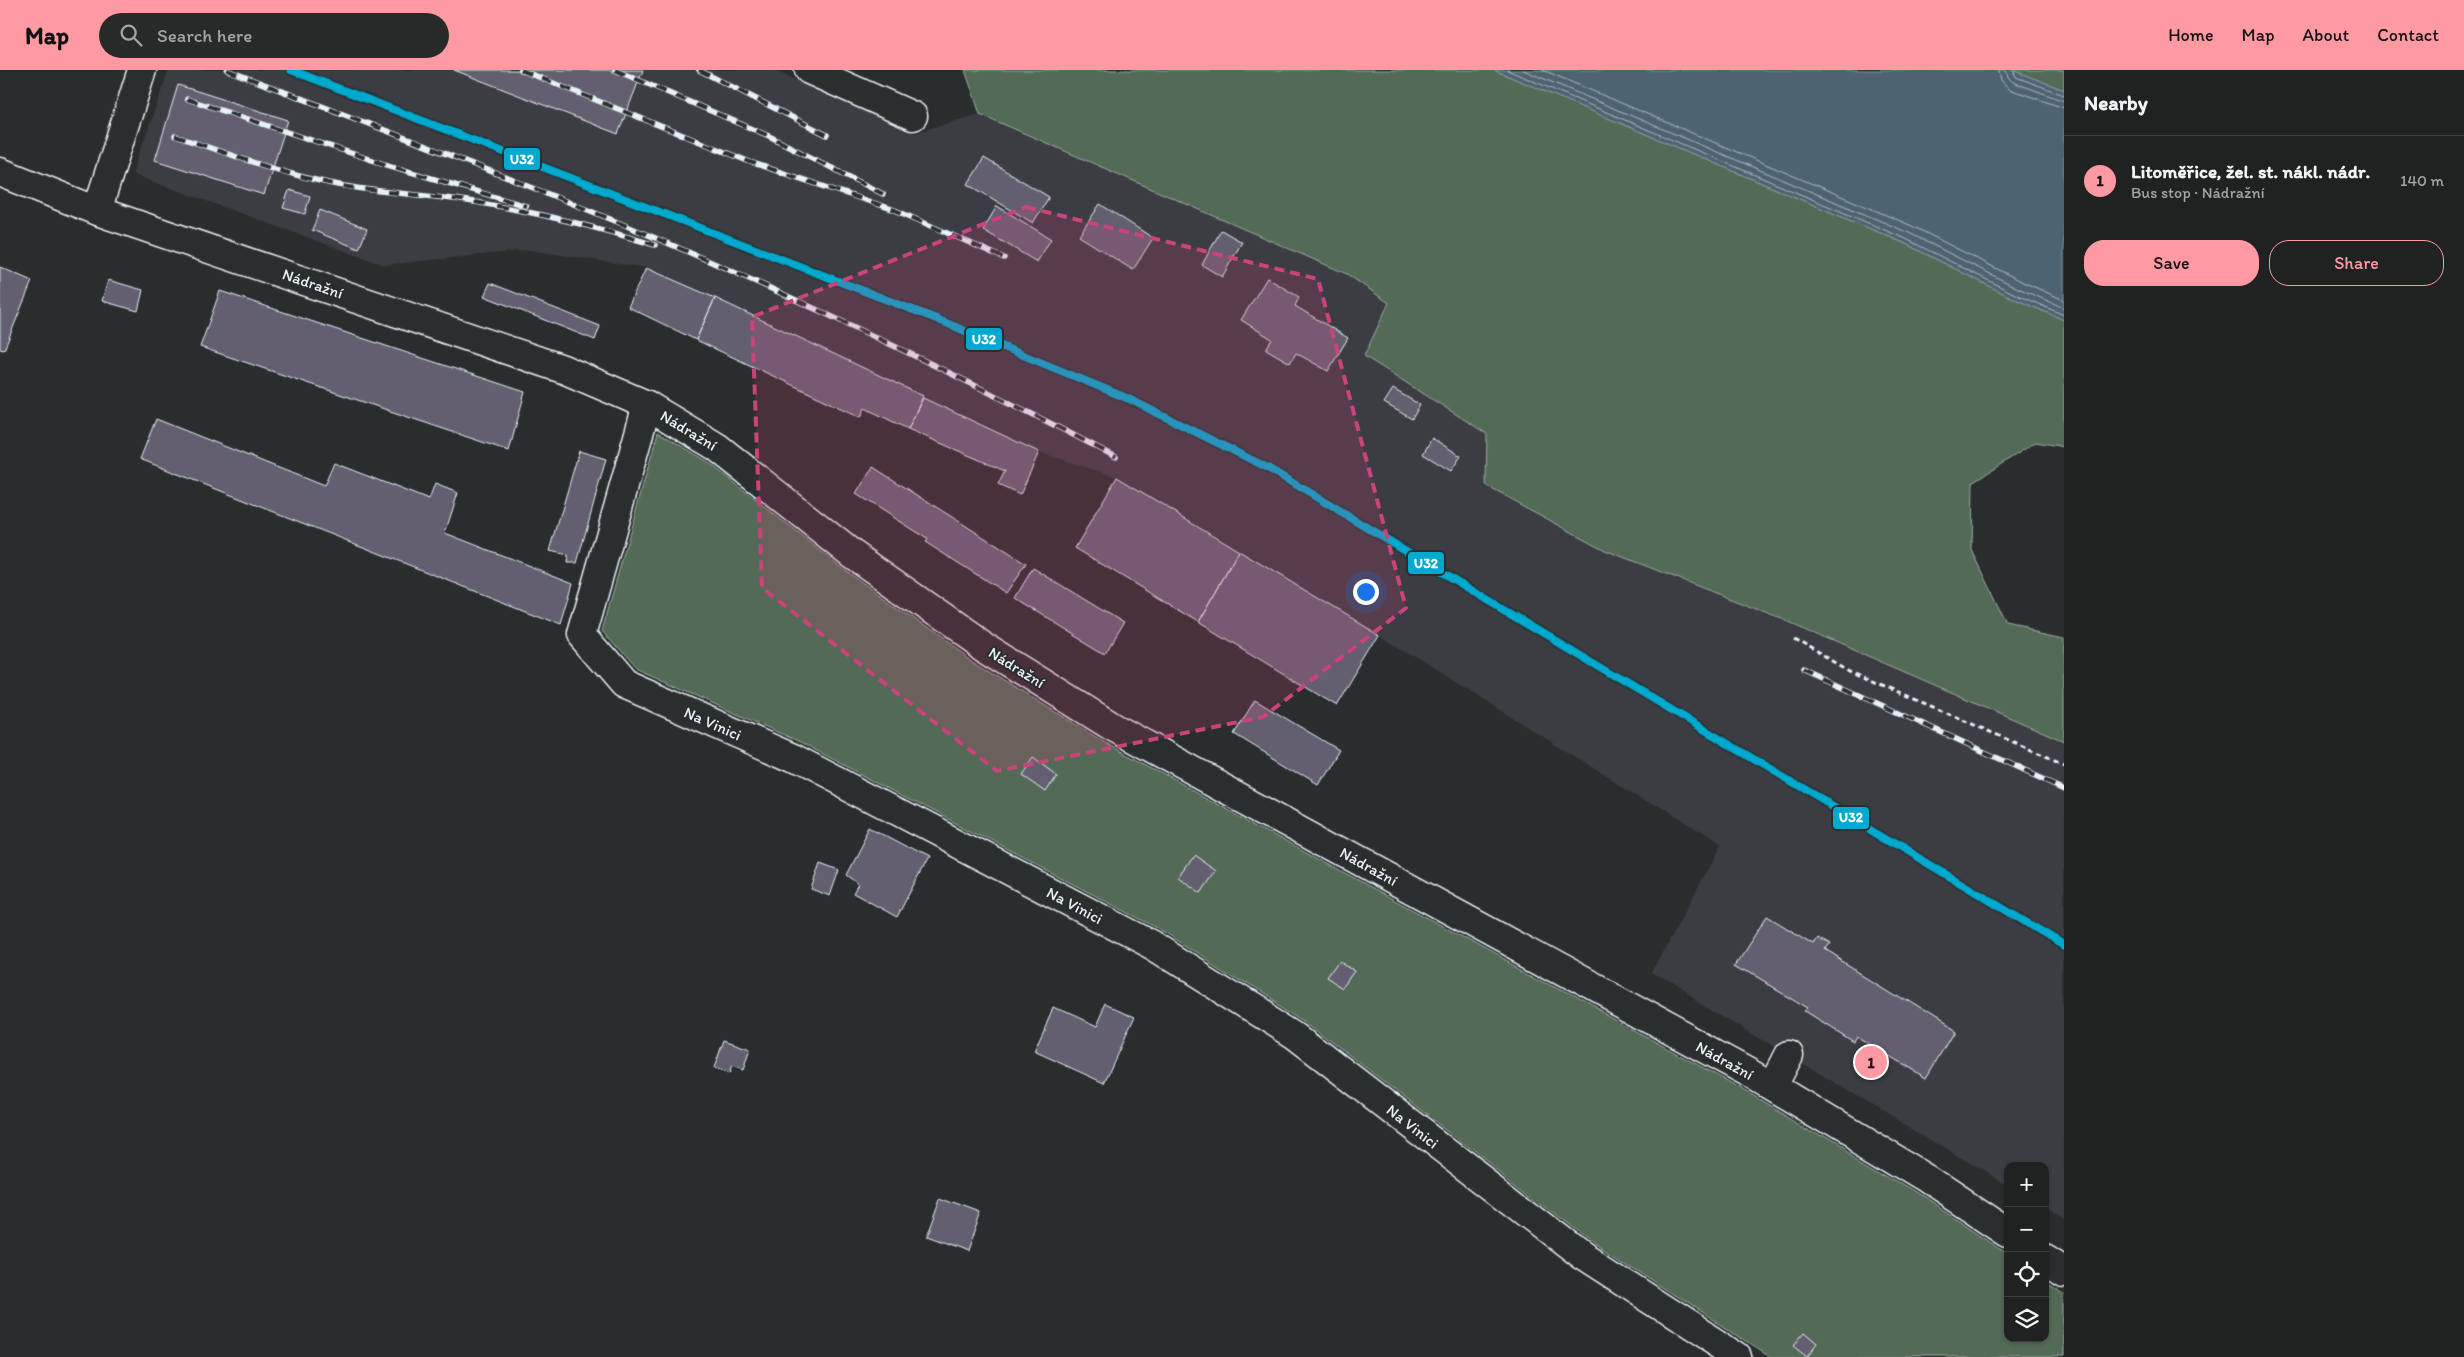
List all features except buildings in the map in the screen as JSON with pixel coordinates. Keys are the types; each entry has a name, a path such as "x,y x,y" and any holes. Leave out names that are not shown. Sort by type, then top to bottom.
{"main road":[{"path":"97,211 142,70"},
{"path":"809,70 913,116"},
{"name":"Nádražní","path":"0,172 97,211 564,369 647,405 717,447 852,554 983,646 1113,727 1772,1086 1927,1178 2004,1230"},
{"name":"Na Vinici","path":"647,405 582,635 624,684 793,758 1152,945 1295,1035 1581,1255 1739,1357"},
{"path":"1772,1086 1789,1055"},
{"path":"2049,1262 2064,1271"}],"path":[{"path":"1793,638 1850,671 2064,764"}],"highlighted area":[{"path":"1026,207 1318,279 1406,608 1263,717 997,771 762,588 752,317"}],"shaded area":[{"path":"169,70 773,70 914,133 980,114 1347,274 1389,303 1364,356 1487,434 1486,486 1605,550 1787,621 2064,741 2064,1220 2049,1211 2049,1162 2004,1162 2004,1183 1651,974 1720,847 1380,635 1117,477 1039,452 646,268 529,250 384,265 132,174"}],"green space":[{"path":"965,70 1494,70 1904,243 2015,299 2064,320 2064,447 2036,442 1973,482 1972,550 2008,625 2064,637 2064,741 1787,621 1605,550 1486,486 1487,434 1364,356 1389,303 1347,274 980,114"},
{"path":"2012,70 2064,70 2064,90"},
{"path":"658,432 707,461 842,568 973,661 1104,742 1742,1089 1918,1194 2004,1251 2004,1342 2049,1342 2049,1283 2064,1292 2064,1357 1772,1357 1591,1241 1305,1021 1161,930 800,742 635,669 602,631"}],"water":[{"path":"1494,70 2012,70 2064,90 2064,320 2015,299 1904,243"}],"railway":[{"path":"227,70 428,146 689,252 874,336 1116,457"},
{"path":"521,70 750,162 895,210 1004,258"},
{"path":"615,70 769,136 883,194"},
{"path":"699,70 827,135"},
{"path":"187,99 384,164 526,206"},
{"path":"175,136 305,178 364,189 466,201 507,208 571,222 655,245"},
{"path":"1804,670 2064,788"}],"transit line":[{"name":"U32","path":"291,70 934,318 1129,399 1266,467 2064,945"}],"place":[{"name":"Litoměřice, žel. st. nákl. nádr.","path":"1871,1062"}]}
